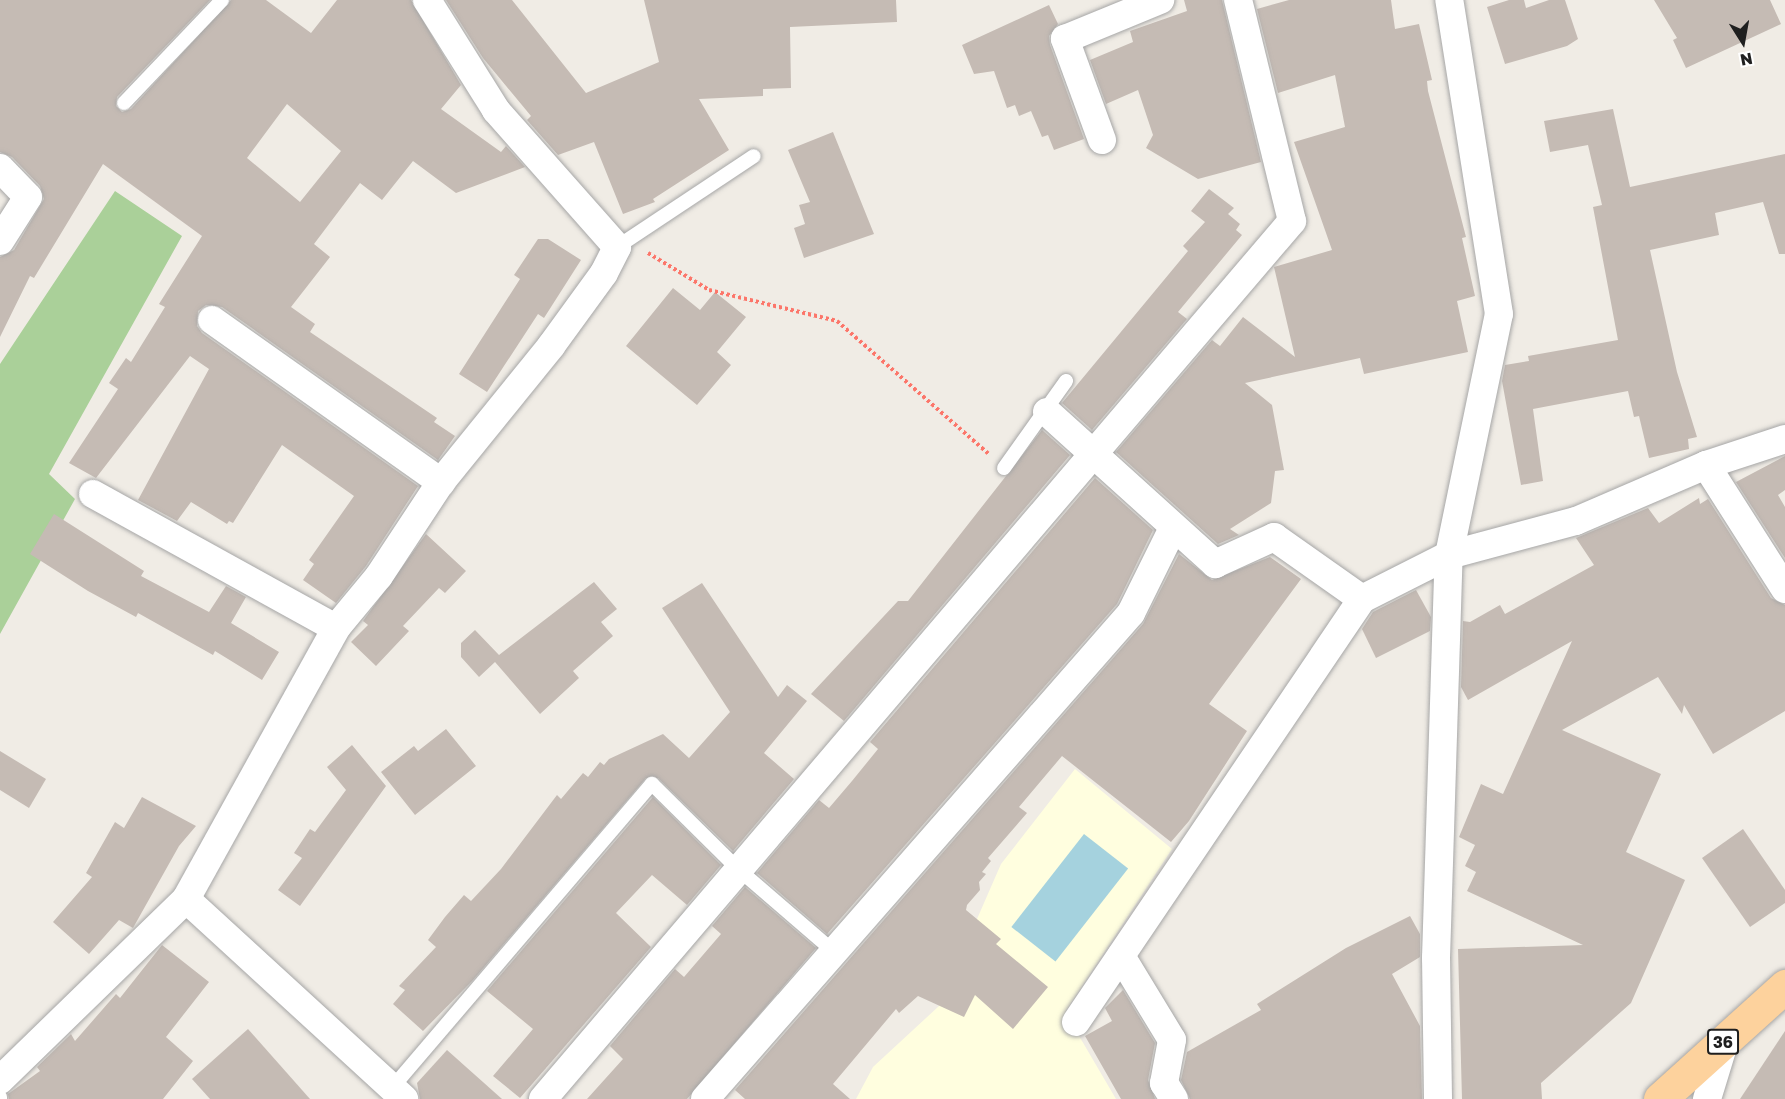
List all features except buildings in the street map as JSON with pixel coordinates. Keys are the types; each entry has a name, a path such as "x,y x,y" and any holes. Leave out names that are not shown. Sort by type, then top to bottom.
{"main road":[{"name":"36","path":"1660,1099 1785,986"}],"street":[{"path":"3,1070 186,899 336,628 379,576 441,482 551,346 622,244 496,110 427,0"},
{"path":"1102,140 1065,39 1160,0"},
{"path":"543,1099 736,868 1292,221 1238,0"},
{"path":"1438,1099 1436,958 1449,555 1499,314 1449,0"},
{"path":"0,168 28,197 0,241"},
{"path":"212,320 441,482"},
{"path":"1047,412 1215,564 1274,537 1362,600"},
{"path":"1076,1022 1362,600 1449,555 1576,521 1706,465 1785,439"},
{"path":"1706,465 1785,589"},
{"path":"93,494 336,628"},
{"path":"705,1099 832,950 1131,612 1173,528"},
{"path":"186,899 398,1093"},
{"path":"1120,956 1172,1040 1164,1083 1174,1099"},
{"path":"1707,1099 1725,1040"}],"lane":[{"path":"124,103 222,0"},
{"path":"622,244 754,156"},
{"path":"1004,468 1047,412 1066,381"},
{"path":"398,1093 652,784 736,868 832,950"}],"path":[{"path":"622,244 709,290 837,321 1004,468"}],"shaded area":[{"path":"1075,769 1172,849 1065,1012 1116,1099 856,1099 873,1067 939,1006 1001,864"}],"green space":[{"path":"115,191 182,236 49,474 75,499 0,634 0,364"}],"water":[{"path":"1084,834 1128,868 1055,961 1011,927"}]}
